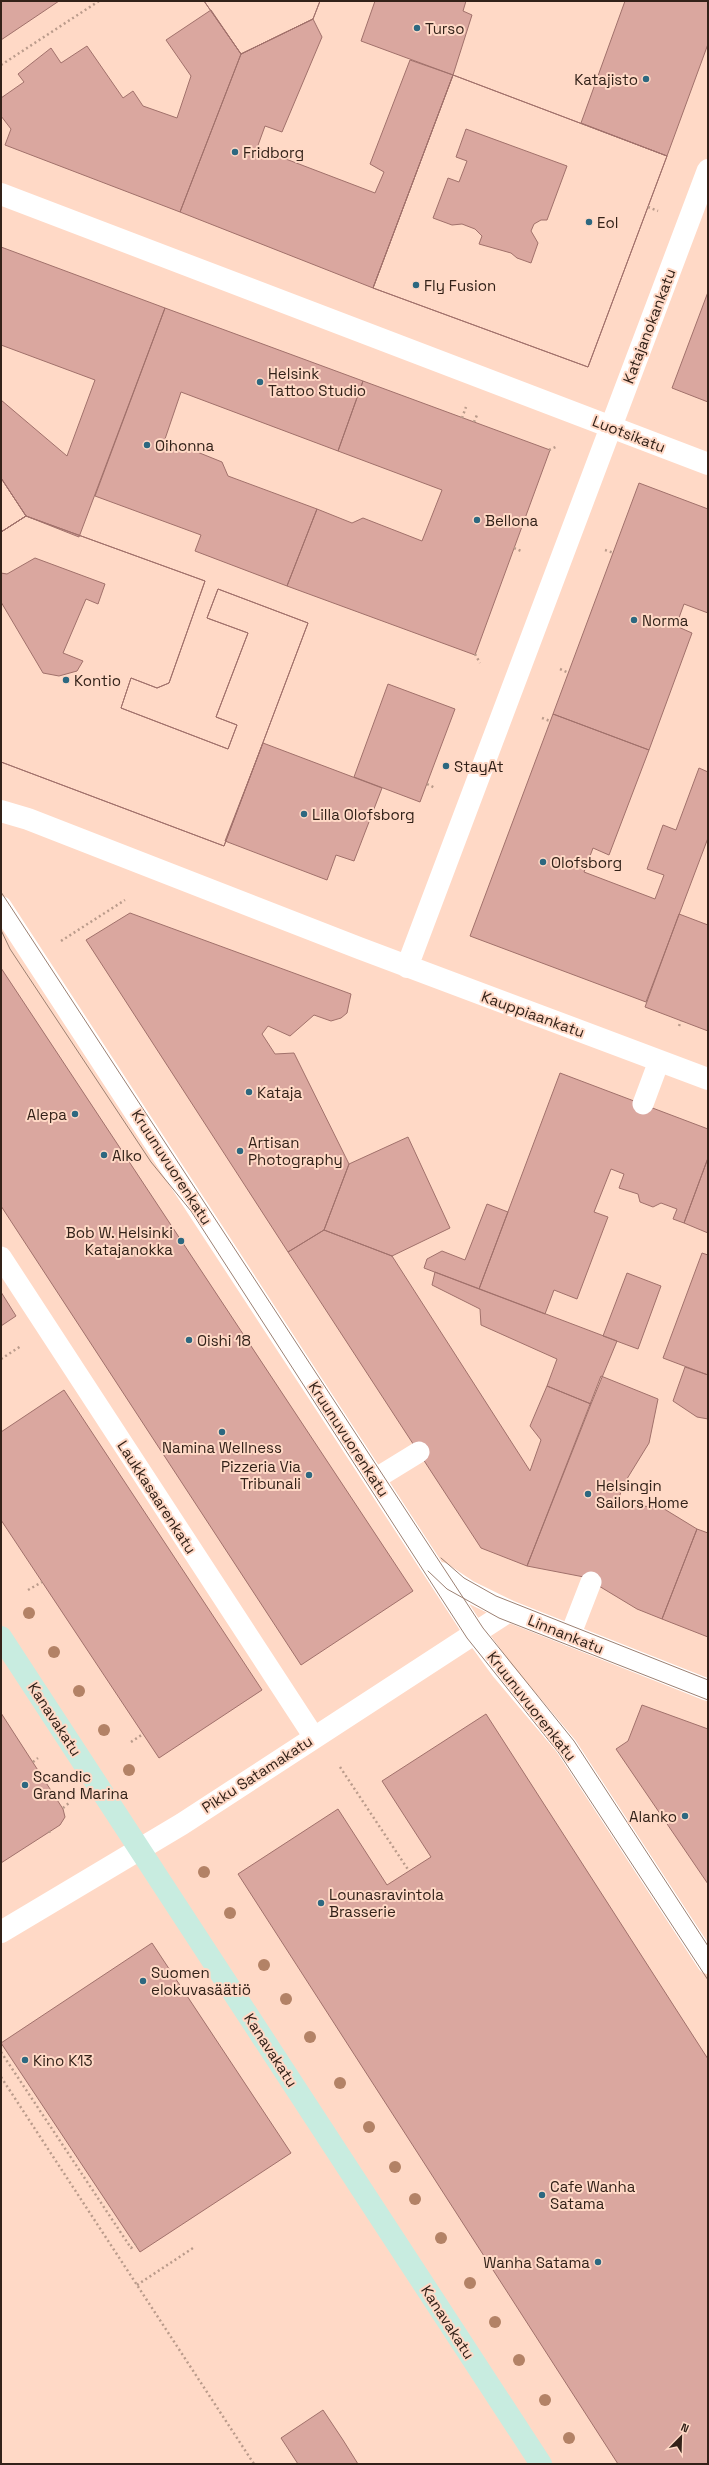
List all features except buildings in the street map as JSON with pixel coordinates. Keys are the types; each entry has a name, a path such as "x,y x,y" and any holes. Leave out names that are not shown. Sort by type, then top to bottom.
{"main road":[{"name":"Kanavakatu","path":"1,1637 541,2464"}],"street":[{"name":"Katajanokankatu","path":"407,967 708,170"},
{"name":"Luotsikatu","path":"1,194 708,464"},
{"name":"Kauppiaankatu","path":"1,811 28,819 407,967 708,1079"},
{"name":"Kruunuvuorenkatu","path":"1,906 475,1633 502,1670 566,1746 708,1963"},
{"name":"Linnankatu","path":"432,1566 468,1591 509,1611 708,1690"},
{"name":"Pikku Satamakatu","path":"1,1932 98,1872 140,1849 509,1611"}],"lane":[{"path":"643,1104 659,1061"},
{"name":"Laukkasaarenkatu","path":"1,1257 314,1737"},
{"path":"375,1479 419,1452"},
{"path":"570,1636 591,1582"}],"path":[{"path":"1,65 99,1"},
{"path":"474,422 477,415"},
{"path":"549,450 558,446"},
{"path":"514,548 521,551"},
{"path":"605,550 614,553"},
{"path":"474,654 480,663"},
{"path":"560,669 568,673"},
{"path":"542,718 550,721"},
{"path":"426,784 435,788"},
{"path":"59,943 125,900"},
{"path":"679,1026 681,1021"},
{"path":"28,1590 42,1582"},
{"path":"131,1742 143,1734"},
{"path":"33,1762 38,1758"},
{"path":"340,1767 409,1871"},
{"path":"63,1808 69,1803"},
{"path":"1,2052 131,2248 136,2244"},
{"path":"15,2072 20,2070"},
{"path":"1,2077 254,2464"},
{"path":"137,2285 193,2248"}],"tram line":[{"path":"1,892 483,1628 574,1741 708,1946"},
{"path":"1,930 10,949 151,1162 191,1211 467,1638 559,1753 708,1980"},
{"path":"441,1558 464,1578 496,1596 708,1680"},
{"path":"428,1571 447,1589 499,1618 708,1700"}],"place":[{"name":"Turso","path":"417,28"},
{"name":"Katajisto","path":"646,79"},
{"name":"Fridborg","path":"235,152"},
{"name":"Eol","path":"589,222"},
{"name":"Fly Fusion","path":"416,285"},
{"name":"Helsink Tattoo Studio","path":"260,382"},
{"name":"Oihonna","path":"147,445"},
{"name":"Bellona","path":"477,520"},
{"name":"Norma","path":"634,620"},
{"name":"Kontio","path":"66,680"},
{"name":"StayAt","path":"446,766"},
{"name":"Lilla Olofsborg","path":"304,814"},
{"name":"Olofsborg","path":"543,862"},
{"name":"Kataja","path":"249,1092"},
{"name":"Alepa","path":"75,1114"},
{"name":"Artisan Photography","path":"240,1151"},
{"name":"Alko","path":"104,1155"},
{"name":"Bob W. Helsinki Katajanokka","path":"181,1241"},
{"name":"Oishi 18","path":"189,1340"},
{"name":"Namina Wellness","path":"222,1432"},
{"name":"Pizzeria Via Tribunali","path":"309,1475"},
{"name":"Helsingin Sailors Home","path":"588,1494"},
{"name":"Scandic Grand Marina","path":"25,1785"},
{"name":"Alanko","path":"685,1816"},
{"name":"Lounasravintola Brasserie","path":"321,1903"},
{"name":"Suomen elokuvasäätiö","path":"143,1981"},
{"name":"Kino K13","path":"25,2060"},
{"name":"Cafe Wanha Satama","path":"542,2195"},
{"name":"Wanha Satama","path":"598,2262"}]}
